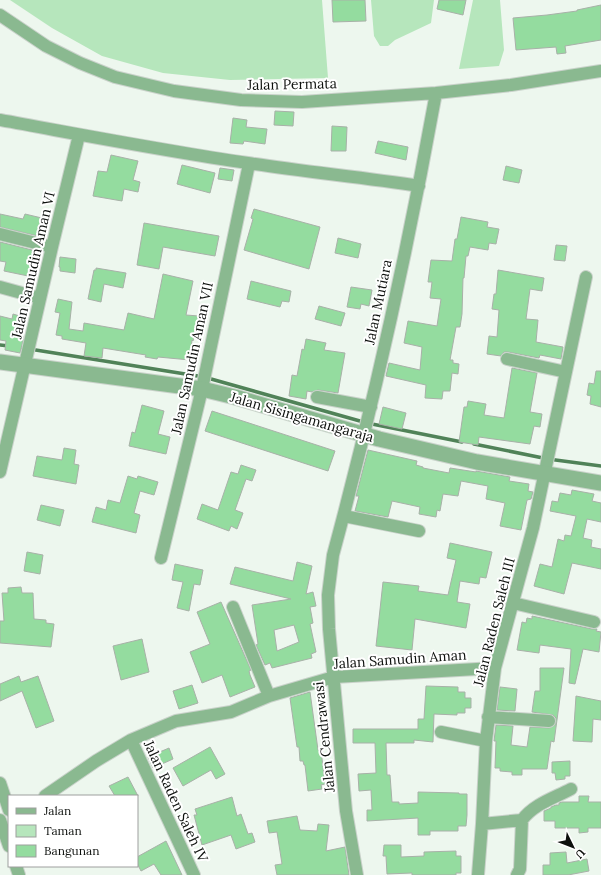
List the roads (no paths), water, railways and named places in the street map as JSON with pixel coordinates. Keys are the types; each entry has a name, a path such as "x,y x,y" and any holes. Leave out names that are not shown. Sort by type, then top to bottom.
{"street":[{"name":"Jalan Permata","path":"0,15 46,46 93,69 115,77 174,91 241,100 302,102 436,93 511,86 601,71"},
{"name":"Jalan Mutiara","path":"344,516 371,407 420,186 436,93"},
{"path":"0,120 156,149 249,164 356,176 420,186"},
{"name":"Jalan Samudin Aman VI","path":"0,472 79,134"},
{"name":"Jalan Samudin Aman VII","path":"161,558 202,389 249,164"},
{"path":"0,234 52,247"},
{"name":"Jalan Raden Saleh III","path":"478,875 486,741 495,668 533,528 586,278"},
{"path":"0,287 40,298"},
{"path":"507,359 566,372"},
{"name":"Jalan Sisingamangaraja","path":"0,362 25,364 202,389 248,401 364,436 477,462 601,483"},
{"path":"317,397 371,407"},
{"path":"344,516 419,531"},
{"name":"Jalan Cendrawasi","path":"344,516 333,555 328,595 329,629 346,811 357,875"},
{"path":"513,603 594,622"},
{"path":"233,607 269,696"},
{"name":"Jalan Samudin Aman","path":"47,795 96,761 130,740 176,721 231,712 269,696 334,678 495,668"},
{"path":"488,717 549,722"},
{"path":"441,732 486,741"},
{"name":"Jalan Raden Saleh IV","path":"130,740 194,875"},
{"path":"0,783 8,807"},
{"path":"517,875 520,869 522,820 536,806 571,790"},
{"path":"0,819 8,843"},
{"path":"482,824 522,820"}],"waterway":[{"path":"0,345 9,346"},
{"path":"17,347 204,377 367,423 462,442"},
{"path":"474,444 548,459 601,466"}]}
